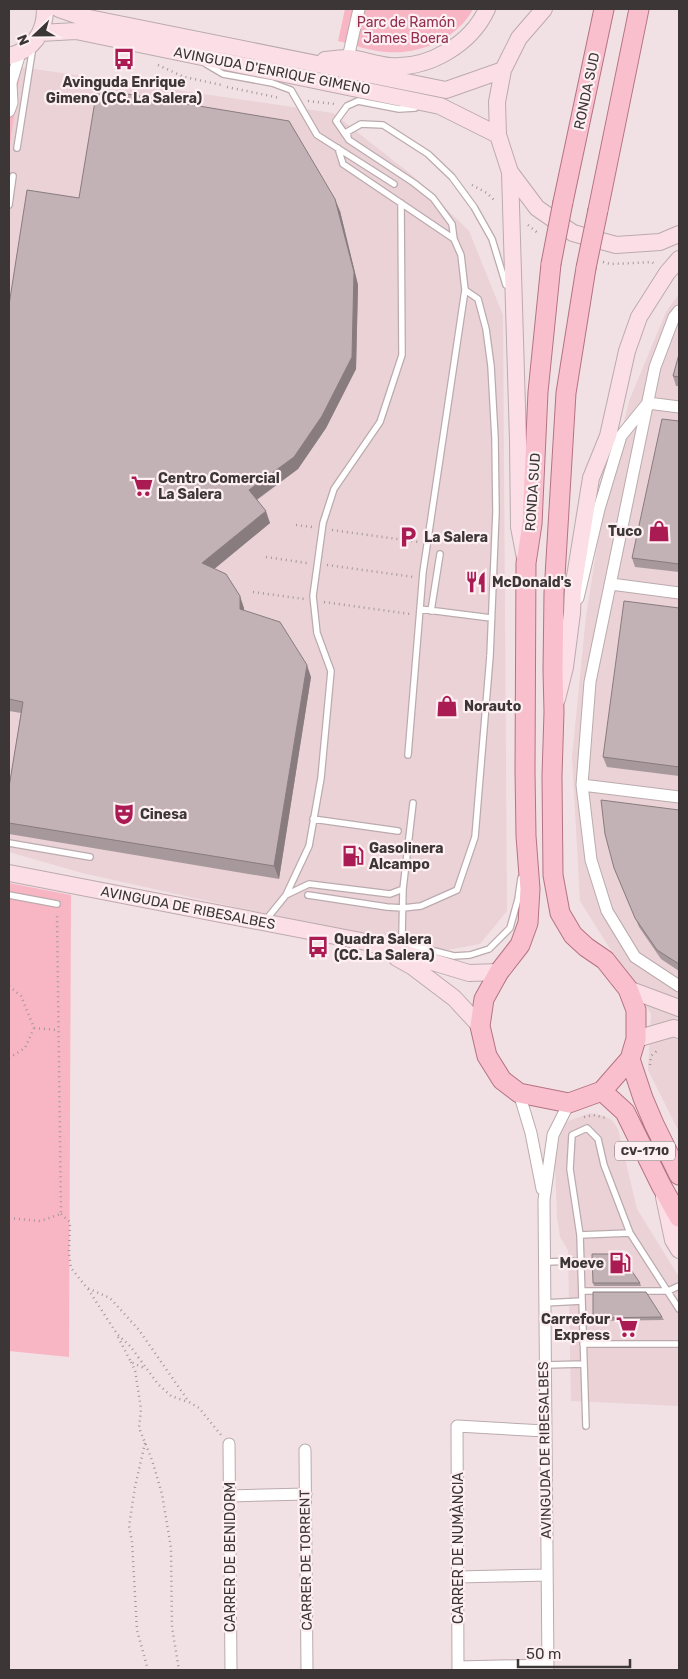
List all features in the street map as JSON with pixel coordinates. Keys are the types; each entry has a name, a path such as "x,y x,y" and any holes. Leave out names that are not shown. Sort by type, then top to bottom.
{"main road":[{"path":"14,55 37,38 45,18 45,9"},
{"name":"AVINGUDA D'ENRIQUE GIMENO","path":"58,9 79,16 446,90 503,70"},
{"path":"304,61 348,58 390,66 415,65 447,53 468,35 487,9"},
{"name":"RONDA SUD","path":"480,1026 484,999 499,972 520,945 528,923 530,888 526,836 526,563 532,524 538,392 551,264 604,9"},
{"name":"RONDA SUD","path":"628,989 605,960 572,935 560,913 553,875 553,670 554,593 566,393 586,268 639,9"},
{"path":"526,563 519,527 510,172 498,135 497,102 503,70 519,38 545,10"},
{"name":"AVINGUDA D'ENRIQUE GIMENO","path":"37,38 76,31 440,106 498,135"},
{"path":"510,172 537,208 573,233 616,245 660,242 679,234"},
{"path":"554,712 565,667 573,589 591,478 608,436 627,351 639,316 667,273 679,259"},
{"name":"AVINGUDA DE RIBESALBES","path":"9,874 366,942 469,973 499,972"},
{"name":"AVINGUDA DE RIBESALBES","path":"366,942 413,967 454,998 480,1026"},
{"path":"628,989 679,1008"},
{"path":"480,1026 487,1056 502,1080 519,1093 569,1103 602,1091 630,1059 636,1039 636,1010 628,989"},
{"path":"636,1039 674,1028 679,1030"},
{"name":"CV-1710","path":"630,1059 650,1115 679,1175"},
{"name":"CV-1710","path":"602,1091 625,1112 679,1217"},
{"path":"661,1185 673,1240 679,1250"}],"street":[{"path":"348,58 359,9"},
{"path":"9,111 12,103 11,83 14,55"},
{"path":"679,311 674,317 655,367 590,682 582,785 591,860 607,911 635,957 679,986"},
{"path":"572,613 581,590 599,509 620,436 648,403"},
{"path":"648,403 679,407"},
{"path":"611,584 679,593"},
{"path":"582,785 679,797"},
{"name":"AVINGUDA DE RIBESALBES","path":"519,1093 531,1132 544,1200"},
{"name":"AVINGUDA DE RIBESALBES","path":"548,1668 544,1200 553,1135 569,1103"},
{"name":"CARRER DE NUMÀNCIA","path":"458,1669 457,1426 545,1431"},
{"name":"CARRER DE BENIDORM","path":"230,1444 231,1670"},
{"name":"CARRER DE TORRENT","path":"305,1450 307,1670"},
{"path":"230,1496 306,1494"},
{"path":"458,1577 547,1575"},
{"path":"458,1669 548,1668"}],"lane":[{"path":"17,148 37,38"},
{"path":"190,54 223,74 272,83 291,90 318,135 394,184"},
{"path":"408,755 423,578 465,290 461,255 454,239 452,224 433,198 414,183 348,140 336,121 347,106 358,101 399,109 440,106"},
{"path":"348,140 347,132 361,124 384,125 428,154 452,177 474,207 492,239 506,283 515,339"},
{"path":"338,148 343,164 454,239"},
{"path":"9,205 13,176"},
{"path":"264,922 286,895 309,846 321,778 331,671 317,633 313,601 322,529 334,489 380,422 402,355 400,203"},
{"path":"308,895 387,907 421,906 456,890 475,837 490,656 496,512 492,385 486,329 478,299 465,290"},
{"path":"432,611 440,554"},
{"path":"419,612 432,611 491,618"},
{"path":"414,803 403,889 402,935 411,945 454,956 470,955 489,949 510,928 518,899 526,836"},
{"path":"313,819 398,830"},
{"path":"9,843 90,857"},
{"path":"286,895 309,884 390,894 403,889"},
{"path":"9,895 57,904"},
{"path":"586,1426 580,1235 570,1169 572,1135 587,1128 598,1139 604,1165 630,1233 679,1309"},
{"path":"580,1235 630,1233"},
{"path":"544,1262 581,1261"},
{"path":"582,1292 668,1291 679,1286"},
{"path":"544,1303 582,1302"},
{"path":"583,1344 679,1344"},
{"path":"544,1366 584,1364"}],"path":[{"path":"154,63 184,77 280,98 347,106"},
{"path":"469,184 487,193 496,202"},
{"path":"296,525 428,543"},
{"path":"266,557 423,578"},
{"path":"253,592 313,601 419,612"},
{"path":"57,904 61,1214 70,1222 69,1254 71,1268 87,1288 117,1334 136,1370 140,1409 139,1428 152,1460 162,1494 171,1548 172,1626 179,1670"},
{"path":"9,986 21,996 34,1028 25,1048 9,1058"},
{"path":"34,1028 58,1030"},
{"path":"9,1218 40,1221 61,1214"},
{"path":"87,1288 110,1298 139,1330 189,1402"},
{"path":"117,1334 130,1346 158,1384 171,1396 189,1402 199,1408 230,1444"},
{"path":"131,1362 146,1368"},
{"path":"145,1443 129,1526 132,1542 137,1630 148,1670"}],"shaded area":[{"path":"21,67 333,113 413,176 469,231 503,315 507,911 480,944 437,952 82,873 9,852 9,152"},
{"path":"679,294 679,1132 648,1070 651,1014 580,901 572,757 586,616 603,509 629,401 666,312"},
{"name":"Moeve","path":"591,1113 612,1120 618,1129 637,1209 679,1277 679,1406 571,1401 568,1250 560,1237 557,1217 555,1165 562,1129 568,1121"}],"green space":[{"name":"Parc de Ramón James Boera","path":"345,9 473,9 458,28 437,42 412,51 387,52 338,41"},
{"path":"9,61 21,67 9,152"},
{"path":"9,883 71,895 69,1357 9,1351"}],"building":[{"name":"Centro Comercial La Salera","path":"97,89 289,121 335,199 354,272 352,357 322,416 294,457 249,490 266,511 202,563 226,574 240,596 240,609 280,622 307,665 274,866 9,823 9,787 23,702 9,699 9,305 27,190 79,198"},
{"path":"679,354 679,377 673,376"},
{"path":"662,419 679,421 679,564 632,558"},
{"path":"624,601 679,608 679,767 603,757"},
{"path":"601,800 679,810 679,964 657,950 635,918 614,868 605,834"},
{"path":"592,1254 620,1254 640,1283 593,1283"},
{"path":"593,1292 646,1292 662,1317 593,1318"}],"place":[{"name":"Avinguda Enrique Gimeno (CC. La Salera)","path":"124,59"},
{"name":"Centro Comercial La Salera","path":"142,486"},
{"name":"Tuco","path":"659,531"},
{"name":"La Salera","path":"408,537"},
{"name":"McDonald's","path":"476,582"},
{"name":"Norauto","path":"447,706"},
{"name":"Cinesa","path":"124,814"},
{"name":"Gasolinera Alcampo","path":"353,856"},
{"name":"Quadra Salera (CC. La Salera)","path":"318,947"},
{"name":"Moeve","path":"620,1263"},
{"name":"Carrefour Express","path":"627,1327"}]}
